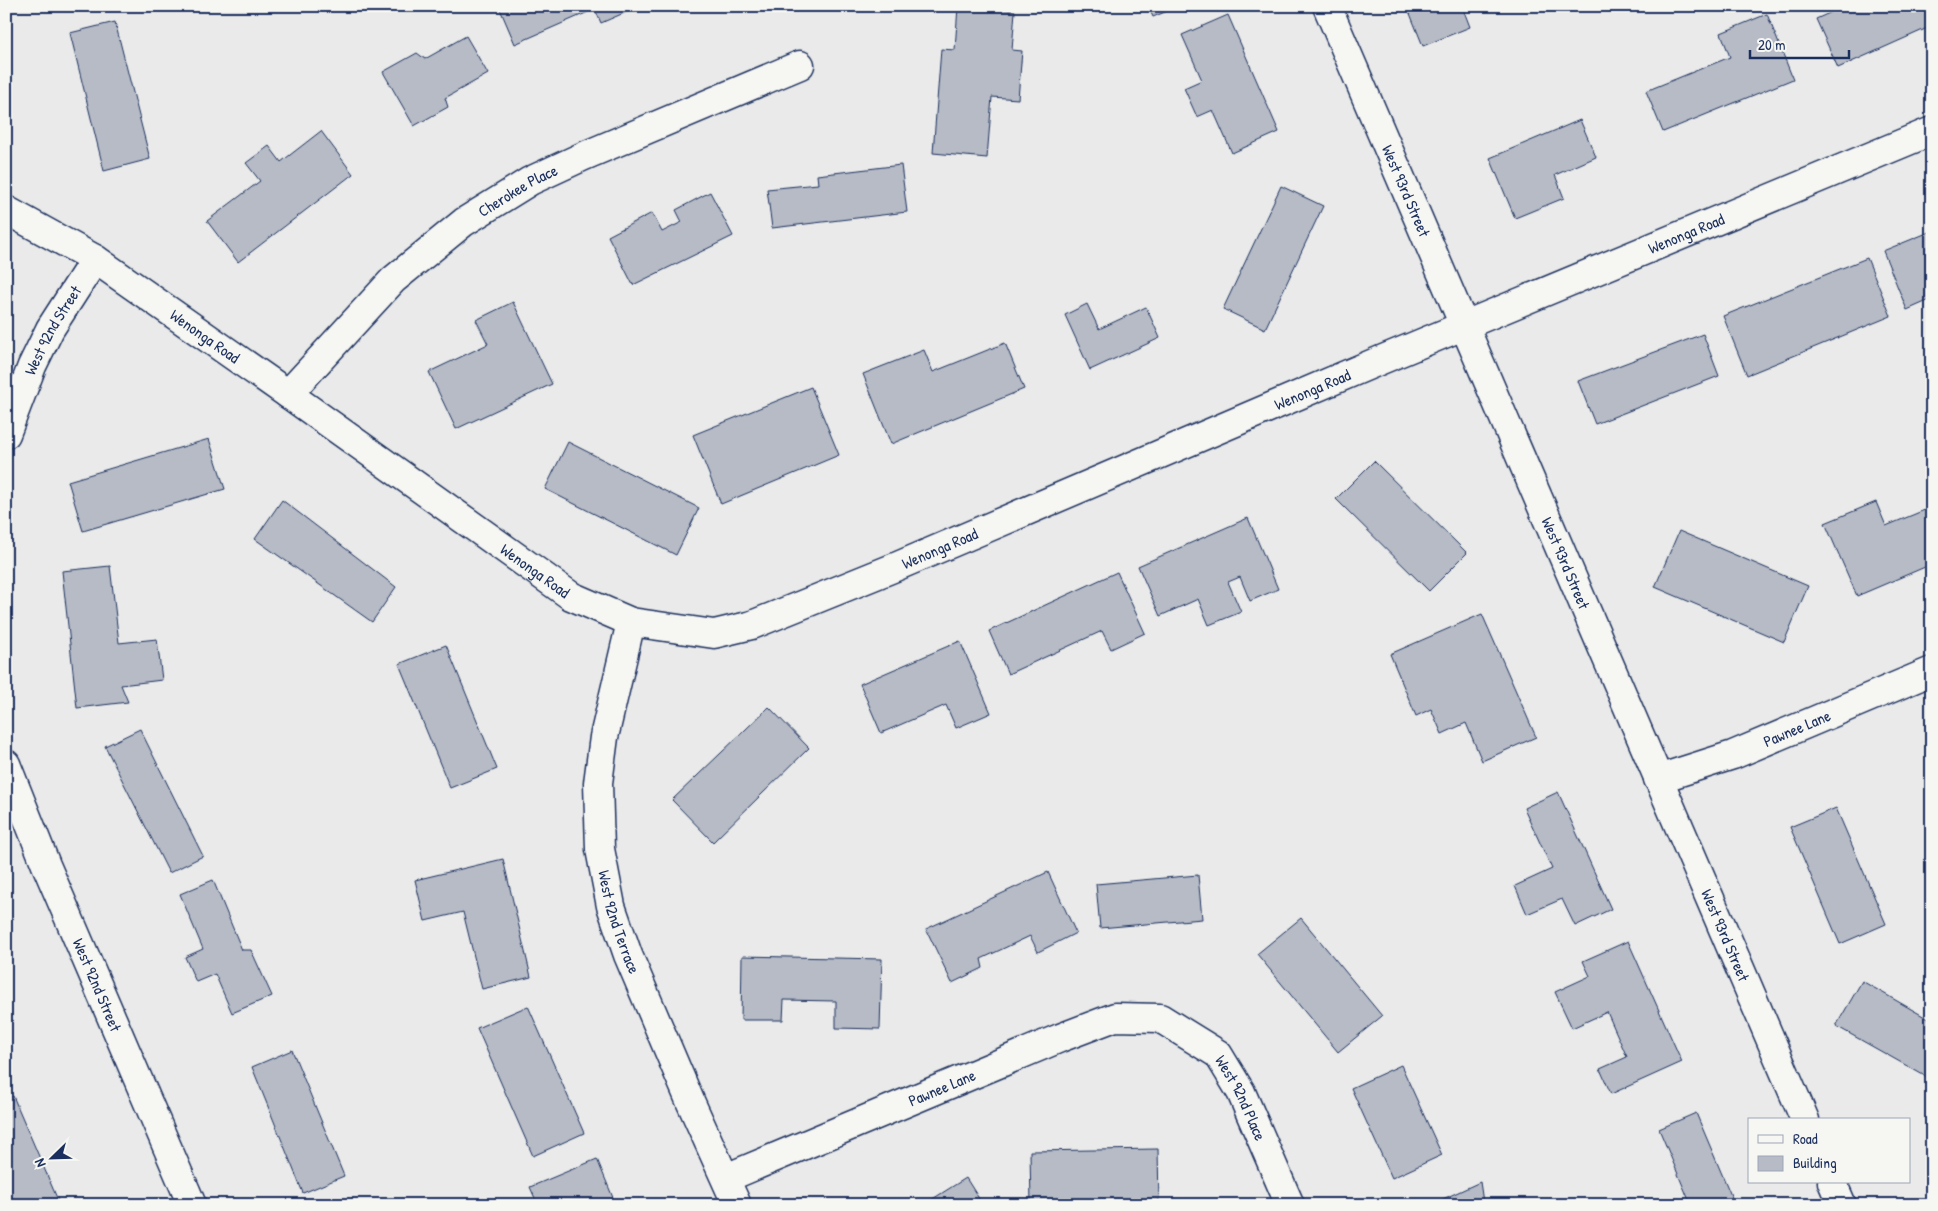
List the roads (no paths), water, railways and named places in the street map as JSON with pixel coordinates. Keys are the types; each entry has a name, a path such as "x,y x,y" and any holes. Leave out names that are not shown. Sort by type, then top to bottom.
{"street":[{"name":"West 93rd Street","path":"1328,6 1658,779 1805,1118"},
{"name":"Cherokee Place","path":"288,394 393,280 464,222 530,181 584,156 800,65"},
{"name":"Wenonga Road","path":"6,210 94,259 288,394 571,596 632,622 714,634 752,625 893,568 1381,360 1465,327 1932,131"},
{"name":"West 92nd Street","path":"6,434 32,366 50,329 94,259"},
{"name":"West 92nd Terrace","path":"632,622 604,737 598,783 600,849 611,906 628,955 737,1205"},
{"name":"Pawnee Lane","path":"1658,779 1733,755 1932,671"},
{"name":"West 92nd Street","path":"6,764 46,865 192,1205"},
{"name":"Pawnee Lane","path":"726,1178 1060,1038 1115,1017 1160,1018"},
{"name":"West 92nd Place","path":"1160,1018 1218,1054 1241,1092 1290,1205"},
{"path":"1833,1184 1842,1205"}]}
